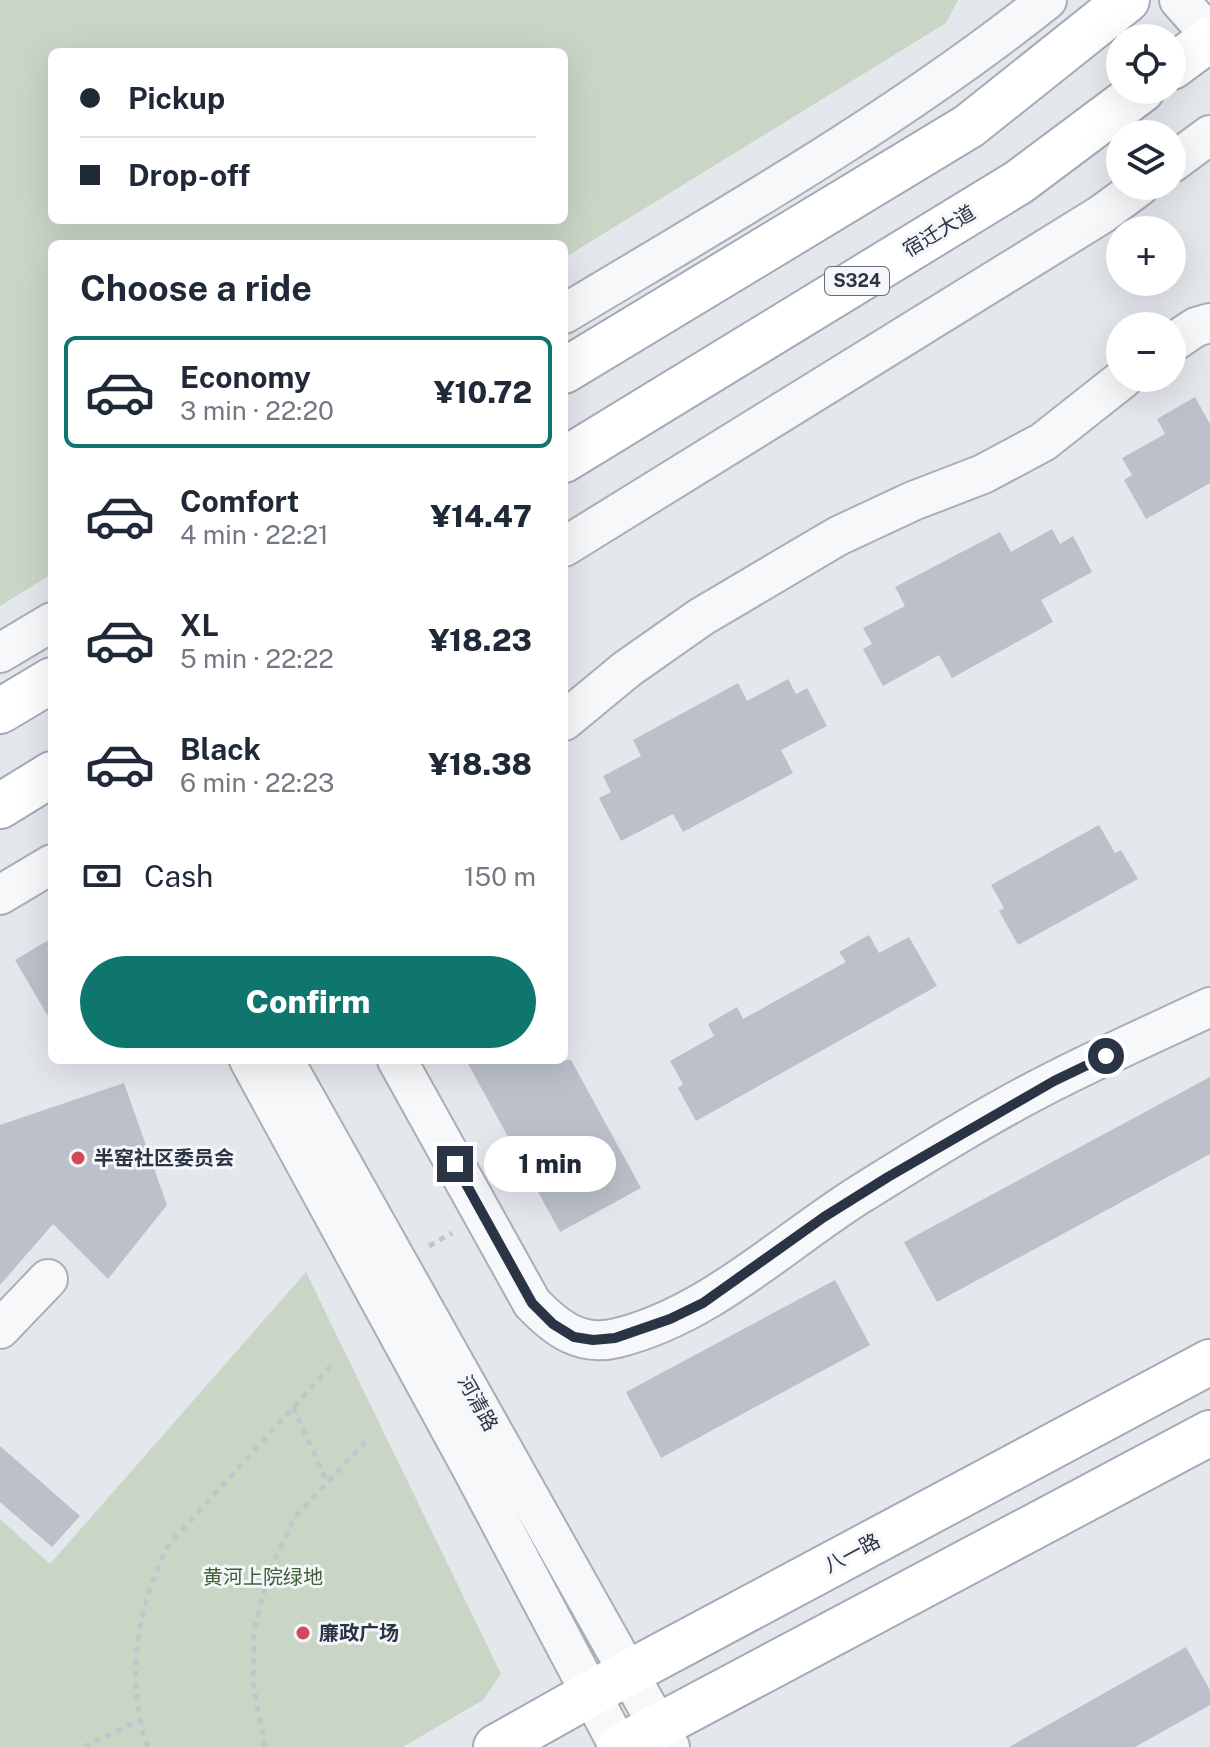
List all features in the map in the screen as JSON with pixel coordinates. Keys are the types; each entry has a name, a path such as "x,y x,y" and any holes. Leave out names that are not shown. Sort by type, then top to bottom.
{"main road":[{"path":"568,369 969,126 1127,0"},
{"path":"1186,56 1210,37"},
{"name":"宿迁大道","path":"568,458 1019,182 1123,104"},
{"path":"0,711 48,682"},
{"path":"0,806 48,776"},
{"name":"八一路","path":"496,1747 1210,1362"},
{"path":"619,1747 664,1736 1210,1433"}],"street":[{"path":"568,312 845,145 992,44 1047,0"},
{"path":"1179,0 1210,37"},
{"path":"1186,153 1210,135"},
{"path":"568,545 1120,200"},
{"path":"1186,334 1210,323"},
{"path":"568,718 627,669 714,609 838,536 913,501 983,474 1043,442 1106,392"},
{"path":"0,653 48,624"},
{"path":"0,895 48,866"},
{"path":"399,1064 532,1303 553,1324 574,1337 593,1340 615,1338 670,1319 703,1303 824,1217 888,1177 1054,1081 1210,1007"},
{"name":"河清路","path":"251,1064 610,1683 664,1736"},
{"name":"河清路","path":"286,1064 610,1683 619,1747"},
{"path":"0,1329 48,1279"}],"path":[{"path":"148,1747 139,1720 135,1676 142,1621 156,1569 170,1543 330,1367"},
{"path":"293,1407 327,1483"},
{"path":"265,1747 253,1685 254,1630 269,1572 295,1517 369,1438"},
{"path":"84,1747 139,1720"}],"green space":[{"path":"0,0 958,0 946,23 568,256 568,240 48,240 48,576 0,606"},
{"name":"黄河上院绿地","path":"306,1272 501,1674 483,1700 403,1747 0,1747 0,1519 50,1564"}],"building":[{"path":"1195,397 1210,424 1210,483 1146,519 1124,480 1132,475 1122,458 1165,434 1157,419"},
{"path":"1052,529 1060,544 1073,536 1092,572 1041,600 1053,622 952,678 939,655 883,686 863,649 872,644 863,628 905,606 895,587 1000,532 1011,552"},
{"path":"788,679 796,694 807,688 827,726 781,750 793,773 683,832 673,814 621,841 599,798 611,792 603,776 641,756 633,740 738,683 747,701"},
{"path":"1099,825 1115,853 1121,850 1138,879 1018,945 999,911 1004,908 991,885"},
{"path":"869,935 879,953 909,937 937,986 696,1121 678,1088 683,1084 670,1061 714,1036 708,1024 737,1007 743,1019 846,962 839,952"},
{"path":"48,940 48,1016 15,960"},
{"path":"571,1060 641,1188 560,1232 468,1064 568,1064"},
{"path":"1210,1077 1210,1154 937,1302 904,1242"},
{"path":"124,1083 167,1205 108,1279 53,1224 0,1285 0,1125"},
{"path":"835,1280 870,1345 661,1458 626,1392"},
{"path":"0,1446 80,1516 52,1547 0,1502"},
{"path":"1186,1647 1210,1690 1210,1705 1135,1747 1009,1747"}],"place":[{"name":"半窑社区委员会","path":"78,1158"},
{"name":"廉政广场","path":"303,1633"}],"route":[{"path":"455,1164 532,1303 553,1324 574,1337 593,1340 615,1338 670,1319 703,1303 824,1217 888,1177 1054,1081 1106,1056"}]}
